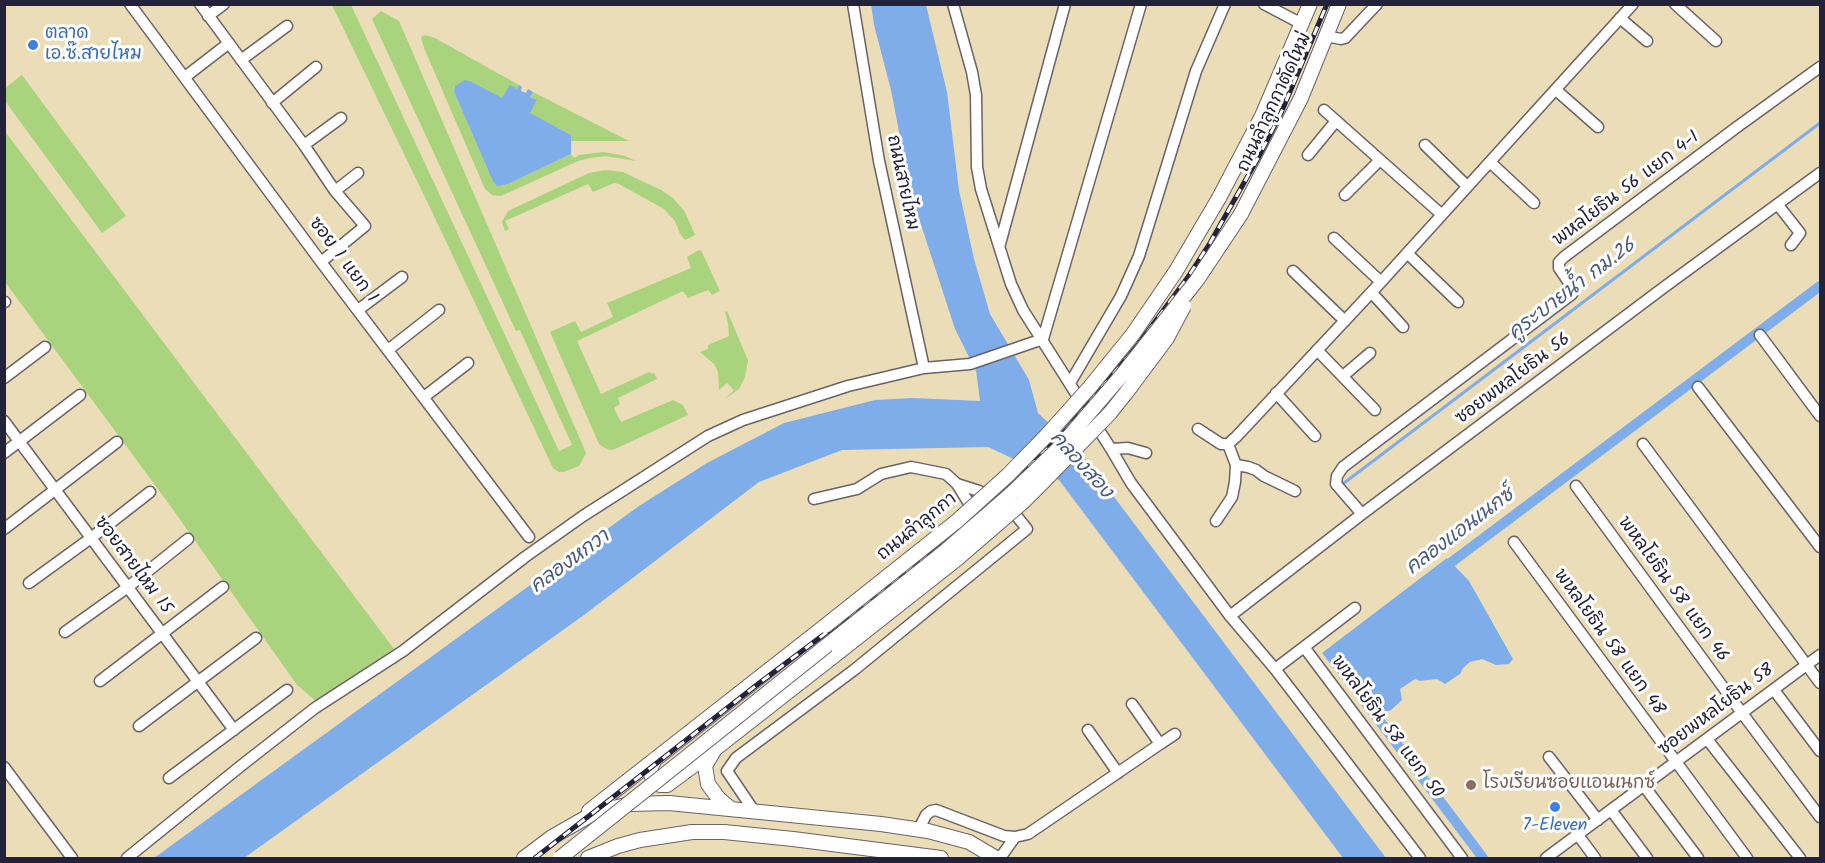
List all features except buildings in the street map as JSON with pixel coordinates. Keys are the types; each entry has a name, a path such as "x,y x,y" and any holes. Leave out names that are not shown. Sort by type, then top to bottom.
{"main road":[{"name":"ถนนลำลูกกาตัดใหม่","path":"1219,198 1262,116 1310,4"},
{"name":"ถนนลำลูกกาตัดใหม่","path":"1241,214 1288,124 1339,4"},
{"name":"ถนนลำลูกกา","path":"524,858 573,823 825,626 957,521 1008,475 1090,387 1133,334 1176,271 1219,198"},
{"name":"ถนนลำลูกกา","path":"560,858 943,553 1011,494 1059,448 1096,407 1197,280 1241,214"},
{"path":"655,759 650,769 652,777 660,784 667,785 994,528 1029,496 1110,413 1167,338 1197,280"},
{"path":"715,749 705,766 708,784 719,799 731,808"},
{"name":"ถนนลำลูกกา","path":"573,823 594,813 630,804 669,803 731,808 919,829 953,836 998,858"},
{"path":"588,858 640,840 692,832 724,832 896,855 941,858"}],"street":[{"name":"ซอย 1 แยก 1","path":"130,4 529,537"},
{"path":"200,4 336,190 365,226 321,262"},
{"path":"208,16 224,4"},
{"name":"ถนนสายไหม","path":"853,4 879,161 924,368"},
{"path":"952,4 972,72 976,95 977,167 981,189 1011,284 1023,310 1112,448 1131,483 1230,616 1275,669 1420,858"},
{"path":"999,245 1065,4"},
{"path":"1043,339 1141,4"},
{"path":"1070,383 1121,296 1140,256 1196,71 1225,4"},
{"path":"1264,4 1284,9 1302,24"},
{"path":"1326,36 1345,38 1377,4"},
{"path":"1198,429 1221,444 1228,444 1372,293 1633,4"},
{"path":"1675,4 1716,41"},
{"path":"1620,18 1647,41"},
{"path":"241,60 287,26"},
{"path":"185,77 229,43"},
{"path":"273,102 316,67"},
{"name":"พหลโยธิน 56 แยก 4-1","path":"1362,514 1336,484 1337,476 1343,468 1572,294 1572,287 1559,268 1559,262 1564,257 1821,67"},
{"path":"1556,90 1598,127"},
{"path":"1324,110 1442,214"},
{"path":"304,145 341,118"},
{"path":"1308,155 1336,121"},
{"path":"1425,145 1467,186"},
{"path":"1345,195 1380,160"},
{"path":"1490,162 1534,203"},
{"path":"336,190 358,173"},
{"name":"ซอยพหลโยธิน 56","path":"1230,616 1663,288 1821,173"},
{"path":"1778,205 1800,233 1791,245"},
{"path":"1334,237 1381,282"},
{"path":"1407,254 1458,302"},
{"path":"1293,271 1346,321"},
{"path":"358,310 402,277"},
{"path":"1372,293 1403,327"},
{"path":"388,350 439,310"},
{"path":"1760,336 1821,416"},
{"path":"127,858 315,708 403,651 525,557 583,516 688,448 743,420 848,386 924,368 970,364 1043,339"},
{"path":"4,378 45,347"},
{"path":"1317,350 1375,410"},
{"path":"1343,376 1370,353"},
{"path":"424,397 468,363"},
{"path":"1698,387 1821,547"},
{"path":"1276,393 1316,436"},
{"path":"4,453 80,395"},
{"name":"ซอยสายไหม 15","path":"4,422 234,730"},
{"path":"4,529 117,442"},
{"path":"1216,521 1232,497 1235,482 1236,465 1228,444"},
{"path":"1643,444 1821,683"},
{"path":"1112,448 1128,448 1146,453"},
{"path":"1236,465 1248,466 1295,491"},
{"path":"814,499 857,489 881,474 911,467 946,474 957,484 997,552"},
{"path":"754,811 727,771 736,758 854,670 1027,530 1004,504 980,491 957,484"},
{"name":"พหลโยธิน 58 แยก 46","path":"1576,486 1821,817"},
{"path":"29,583 150,492"},
{"path":"65,632 128,587 188,539"},
{"name":"พหลโยธิน 58 แยก 48","path":"1514,542 1747,858"},
{"path":"100,681 223,586"},
{"path":"1275,669 1355,608"},
{"path":"139,726 256,638"},
{"name":"พหลโยธิน 58 แยก 50","path":"1304,647 1462,858"},
{"name":"ซอยพหลโยธิน 58","path":"1546,858 1821,655"},
{"path":"169,778 287,690"},
{"path":"1774,690 1821,751"},
{"path":"1132,704 1160,744"},
{"path":"1088,730 1118,773"},
{"path":"919,829 926,815 936,810 1004,836 1015,837 1028,834 1175,734"},
{"path":"1707,739 1800,858"},
{"path":"1549,757 1598,820"},
{"path":"4,767 72,858"},
{"path":"1644,786 1698,858"},
{"path":"1611,810 1647,858"},
{"path":"1578,835 1595,858"},
{"path":"998,858 1015,837"}],"green space":[{"path":"332,5 351,5 559,451 572,445 520,330 516,331 372,19 381,11 399,21 586,453 579,466 564,472 553,468"},
{"path":"425,35 435,38 519,85 517,89 502,99 472,82 455,86 454,92 488,170 508,184 571,154 574,158 579,155 603,152 625,156 636,161 605,156 578,161 501,196 492,195 485,189 424,48 421,37"},
{"path":"22,75 126,216 102,233 5,101 5,88"},
{"path":"533,92 629,141 571,141 571,135 529,113 537,100 530,97"},
{"path":"4,130 394,649 316,701 297,685 169,504 5,282"},
{"path":"606,170 623,172 673,198 685,212 695,235 685,240 675,221 664,209 614,183 593,192 588,184 505,221 509,229 505,231 502,222 508,211 589,173"},
{"path":"701,250 720,291 712,295 708,290 688,298 683,291 577,341 601,394 649,372 654,373 657,379 618,398 620,404 614,408 621,422 673,400 683,405 688,415 615,449 610,450 603,447 599,444 550,332 575,321 581,332 613,317 607,303 691,268 687,257"},
{"path":"727,311 748,360 745,377 739,389 725,399 734,390 727,383 719,390 718,372 714,364 700,352 708,349 708,345 729,336 725,312"}],"water":[{"path":"871,4 926,5 947,92 959,190 974,259 990,314 1029,380 1038,413 1081,453 1386,858 1343,858 1059,480 988,447 842,450 759,482 584,615 244,858 154,858 639,506 707,463 784,423 875,400 913,398 980,401 976,371 955,329 911,194 891,90 874,25"},
{"path":"465,80 502,98 510,85 517,89 519,85 522,87 521,91 526,93 528,89 533,92 530,97 537,100 530,113 571,135 571,154 508,184 497,186 454,92 455,86"},
{"path":"1447,558 1469,581 1513,659 1509,664 1496,665 1482,659 1470,662 1460,674 1445,684 1437,679 1420,681 1415,679 1400,689 1402,700 1391,710 1371,716 1322,653"}],"waterway":[{"name":"คูระบายน้ำ กม.26","path":"1344,483 1820,123"},
{"name":"คลองแอนเนกซ์","path":"1441,570 1820,286"},
{"name":"คลองแอนเนกซ์","path":"1366,703 1483,858"}],"railway":[{"path":"535,858 758,684 947,542 1010,486 1065,431 1137,346 1210,243 1281,113 1327,4"}],"place":[{"name":"ตลาด เอ.ซ๊.สายไหม","path":"33,45"},
{"name":"โรงเรียนซอยแอนเนกซ์","path":"1471,785"},
{"name":"7-Eleven","path":"1555,807"}],"water label":[{"name":"คลองสอง","path":"1080,466"},
{"name":"คลองหกวา","path":"571,563"}]}
